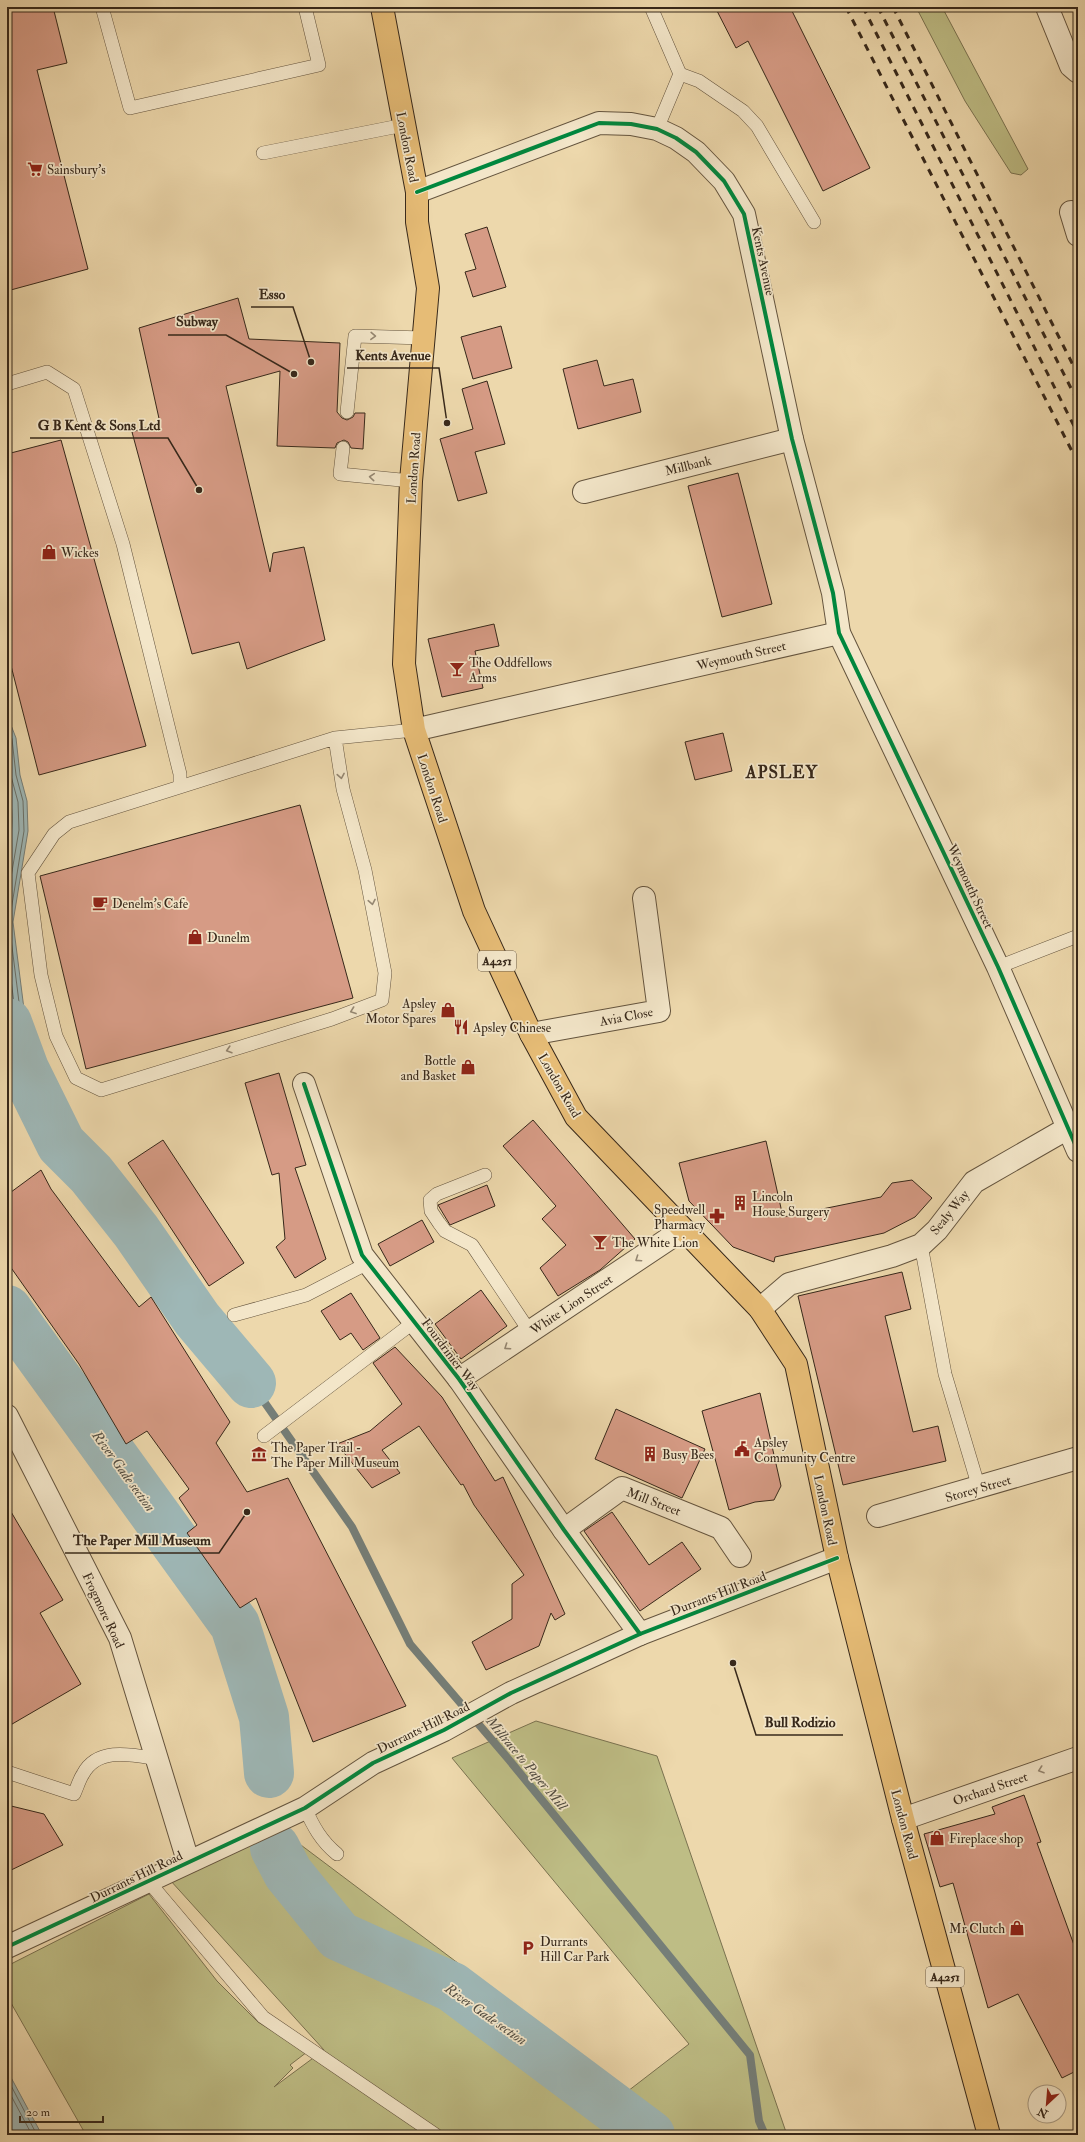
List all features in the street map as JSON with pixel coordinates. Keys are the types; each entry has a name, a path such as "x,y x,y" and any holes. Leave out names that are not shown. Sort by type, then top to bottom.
{"main road":[{"name":"London Road","path":"382,7 417,192 417,222 428,288 411,481 404,664 414,730 474,911 531,1034 576,1117 682,1230 760,1309 796,1364 837,1558 903,1819 989,2135"}],"street":[{"path":"1047,7 1071,66 1078,72"},
{"name":"Kents Avenue","path":"417,192 599,123 631,124 656,129 676,138 696,152 724,181 744,214 792,439 834,593 839,632"},
{"path":"1071,212 1078,235"},
{"name":"Millbank","path":"584,492 792,439"},
{"name":"Weymouth Street","path":"414,730 839,632 998,967 1078,1151"},
{"name":"Avia Close","path":"531,1034 659,1011 644,898"},
{"name":"Fourdrinier Way","path":"304,1084 362,1255 459,1379 564,1530 640,1634"},
{"name":"Sealy Way","path":"760,1309 789,1284 892,1256 921,1245 937,1230 974,1182 1068,1128"},
{"name":"White Lion Street","path":"459,1379 682,1230"},
{"name":"Frogmore Road","path":"7,1416 120,1638 188,1861"},
{"name":"Storey Street","path":"878,1516 979,1488 1078,1458"},
{"name":"Mill Street","path":"564,1530 622,1488 721,1528 740,1556"},
{"name":"Durrants Hill Road","path":"7,1947 149,1882 188,1861 305,1808 373,1763 444,1730 511,1693 640,1634 837,1558"},
{"name":"Orchard Street","path":"903,1819 1078,1758"}],"lane":[{"path":"102,7 130,108 319,64 305,7"},
{"path":"651,7 680,74 705,85 743,111 757,126 814,222"},
{"path":"656,129 680,74"},
{"path":"263,153 404,125"},
{"path":"347,412 355,336 424,338"},
{"path":"7,384 46,372 74,389 123,544 180,774 180,786"},
{"path":"343,448 340,474 411,481"},
{"path":"335,738 343,789 366,870 385,973 382,1000 332,1018 101,1090 76,1078 56,1036 41,975 28,873 54,834 69,822 335,738 414,730"},
{"path":"998,967 1078,936"},
{"path":"485,1175 438,1194 430,1200 431,1210 445,1231 472,1245 530,1332"},
{"path":"921,1245 945,1374 979,1488"},
{"path":"234,1315 306,1295 368,1263"},
{"path":"264,1436 414,1322"},
{"path":"7,1772 74,1794 83,1772 94,1762 111,1753 158,1760"},
{"path":"305,1808 314,1827 326,1845 337,1854"},
{"path":"149,1882 263,2017 436,2135"}],"shaded area":[{"path":"916,7 942,7 1028,169 1021,175 1011,173 965,101"},
{"path":"536,1721 657,1756 787,2135 86,2135 7,1996 7,1966 149,1894 217,1981 258,2022 307,2052 290,2065 293,2068 274,2087 324,2050 170,1880 273,1824 628,2091 689,2044 452,1758"}],"water":[{"path":"7,715 16,738 20,775 27,801 28,831 13,922 25,1017 46,1086 61,1144 37,1136 7,1092"},
{"path":"7,2070 42,2135 7,2135"}],"building":[{"name":"Sainsbury's","path":"7,7 53,7 67,63 37,70 88,269 7,291"},
{"path":"715,7 790,7 870,168 823,191 748,41 736,48"},
{"path":"487,227 506,287 473,297 465,272 476,269 465,234"},
{"path":"238,298 249,339 340,343 337,412 342,418 347,420 353,417 355,413 365,413 363,449 351,448 348,442 344,440 337,443 335,448 277,446 280,371 226,386 270,572 273,553 304,547 325,640 247,669 239,642 192,654 132,432 160,423 139,328"},
{"path":"501,326 512,368 473,379 461,337"},
{"path":"597,360 604,386 633,379 641,412 578,429 563,369"},
{"path":"487,381 505,444 475,452 487,493 458,501 440,439 473,429 462,389"},
{"name":"Wickes","path":"61,440 146,746 39,775 7,650 7,454"},
{"path":"738,473 772,604 722,617 688,486"},
{"name":"The Oddfellows Arms","path":"494,624 499,646 475,651 483,688 442,697 428,639"},
{"path":"723,733 732,771 695,780 685,742"},
{"name":"Dunelm","path":"300,805 353,998 86,1069 40,876"},
{"path":"279,1073 306,1165 295,1168 326,1259 295,1278 276,1247 285,1239 279,1173 272,1175 245,1083"},
{"path":"533,1120 635,1239 600,1270 558,1296 540,1268 566,1245 542,1219 556,1206 503,1146"},
{"path":"163,1140 244,1263 209,1286 128,1163"},
{"name":"Lincoln House Surgery","path":"766,1141 783,1217 881,1197 892,1183 912,1180 932,1198 915,1217 884,1233 775,1257 774,1262 733,1247 689,1201 679,1163"},
{"path":"41,1170 51,1189 139,1307 151,1297 230,1422 216,1443 247,1492 288,1478 406,1706 313,1742 256,1598 240,1608 187,1533 197,1525 179,1498 189,1489 147,1431 126,1444 79,1364 7,1262 7,1195"},
{"path":"487,1185 495,1206 450,1225 438,1205"},
{"path":"422,1220 434,1242 390,1266 378,1244"},
{"path":"902,1272 911,1309 885,1316 913,1432 938,1426 946,1461 843,1485 798,1296"},
{"path":"481,1290 507,1326 461,1359 435,1324"},
{"path":"351,1293 380,1338 363,1350 351,1333 340,1340 321,1311"},
{"path":"395,1347 442,1397 495,1481 503,1477 565,1614 555,1620 551,1613 539,1646 486,1670 472,1642 512,1619 512,1584 524,1575 474,1505 463,1484 461,1485 419,1426 382,1450 400,1473 372,1488 337,1444 370,1431 402,1404 373,1363"},
{"name":"Apsley Community Centre","path":"760,1393 781,1486 774,1500 755,1502 729,1510 702,1411"},
{"name":"Busy Bees","path":"616,1409 705,1449 682,1498 595,1459"},
{"path":"7,1505 63,1600 40,1613 81,1684 7,1727"},
{"path":"612,1512 649,1565 682,1542 701,1569 640,1611 584,1531"},
{"path":"1024,1795 1041,1842 1037,1843 1078,1956 1078,2070 1062,2078 1018,1994 988,2008 953,1883 940,1887 924,1834 995,1814 992,1807"},
{"path":"7,1805 44,1814 63,1845 7,1872"}],"waterway":[{"path":"7,1023 24,1069 61,1144 91,1174 136,1231 197,1319 251,1383"},
{"name":"River Gade section","path":"7,1310 235,1625 264,1717 269,1773"},
{"name":"Millrace to Paper Mill","path":"251,1383 352,1527 410,1644 510,1761 750,2055 759,2121 765,2135"},
{"name":"River Gade section","path":"275,1848 288,1873 339,1936 452,1987 650,2135"}],"railway":[{"path":"846,7 1078,463"},
{"path":"863,7 1078,434"},
{"path":"878,7 1078,402"},
{"path":"893,7 1078,375"}],"cycle path":[{"path":"417,192 599,123 631,124 657,129 676,138 696,152 724,181 744,214 792,439 833,593 839,633 998,967 1078,1151"},
{"path":"304,1084 362,1255 459,1379 564,1530 640,1634"},
{"path":"7,1947 305,1808 373,1763 444,1730 511,1693 640,1634 837,1558"}],"place":[{"name":"Sainsbury's","path":"35,169"},
{"name":"Esso","path":"311,362"},
{"name":"Subway","path":"294,374"},
{"name":"Kents Avenue","path":"447,423"},
{"name":"G B Kent & Sons Ltd","path":"199,490"},
{"name":"Wickes","path":"49,552"},
{"name":"The Oddfellows Arms","path":"457,669"},
{"name":"Denelm's Cafe","path":"100,903"},
{"name":"Dunelm","path":"195,937"},
{"name":"Apsley Motor Spares","path":"448,1010"},
{"name":"Apsley Chinese","path":"461,1027"},
{"name":"Bottle and Basket","path":"468,1067"},
{"name":"Lincoln House Surgery","path":"740,1203"},
{"name":"Speedwell Pharmacy","path":"717,1216"},
{"name":"The White Lion","path":"600,1242"},
{"name":"Apsley Community Centre","path":"742,1449"},
{"name":"The Paper Trail - The Paper Mill Museum","path":"259,1454"},
{"name":"Busy Bees","path":"650,1454"},
{"name":"The Paper Mill Museum","path":"247,1512"},
{"name":"Bull Rodizio","path":"733,1663"},
{"name":"Fireplace shop","path":"937,1838"},
{"name":"Mr Clutch","path":"1017,1928"},
{"name":"Durrants Hill Car Park","path":"528,1948"}],"district":[{"name":"APSLEY","path":"782,772"}]}
